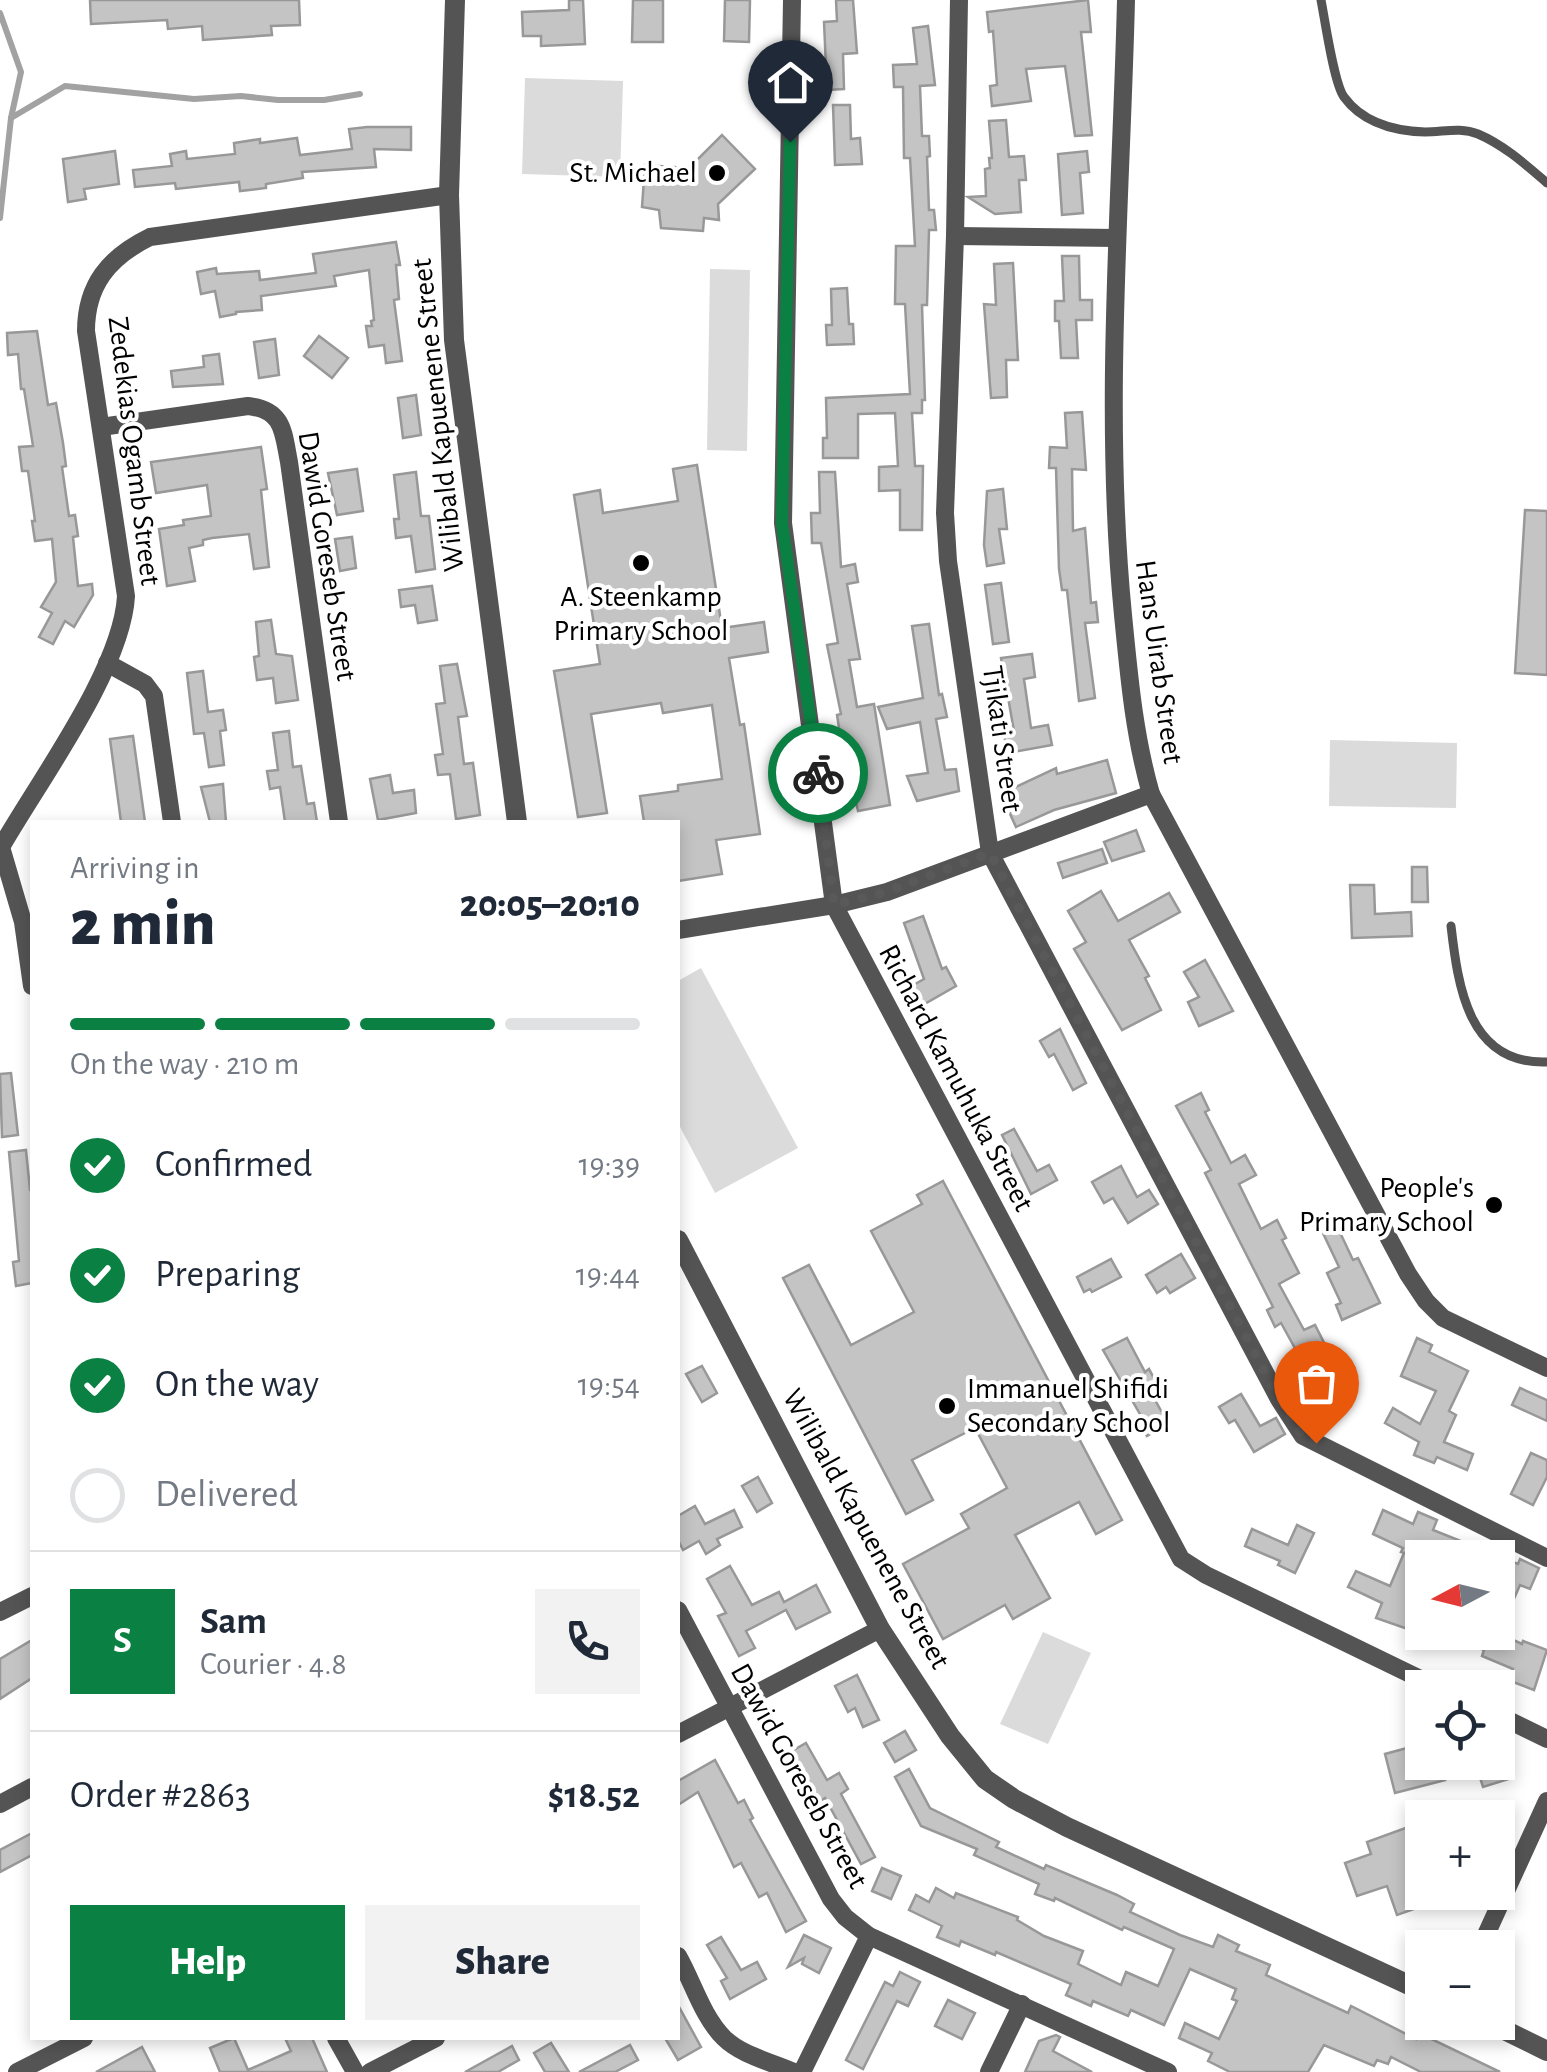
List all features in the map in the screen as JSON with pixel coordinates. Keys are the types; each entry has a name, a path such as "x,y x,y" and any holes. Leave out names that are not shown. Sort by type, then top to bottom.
{"street":[{"name":"Wilibald Kapuenene Street","path":"455,0 450,282 460,390 517,820"},
{"name":"Richard Kamuhuka Street","path":"792,0 782,523 834,905 1181,1559 1206,1576 1405,1672"},
{"name":"Tjikati Street","path":"959,0 946,525 990,853 1270,1382 1303,1436 1547,1558"},
{"name":"Hans Uirab Street","path":"1126,0 1117,238 1116,539 1133,710 1151,794 1426,1300 1458,1326 1547,1368"},
{"name":"Zedekias Ogamb Street","path":"1,848 107,663 123,621 126,596 90,364 86,312 100,275 121,253 150,237 449,195"},
{"path":"955,236 1117,238"},
{"name":"Dawid Goreseb Street","path":"101,427 248,406 271,411 278,420 289,462 339,820"},
{"path":"107,663 151,689 172,820"},
{"path":"680,930 834,905 886,892 1151,794"},
{"path":"1,848 23,922 30,972"},
{"name":"Wilibald Kapuenene Street","path":"680,1244 880,1630 967,1759 985,1778 1014,1799 1067,1827 1405,1984"},
{"path":"0,1612 30,1597"},
{"name":"Dawid Goreseb Street","path":"680,1614 831,1899 845,1917 869,1936 1168,2072"},
{"path":"680,1733 880,1630"},
{"path":"1515,1724 1547,1739"},
{"path":"0,1804 30,1788"},
{"path":"1488,1930 1547,1800"},
{"path":"802,2072 869,1936"},
{"path":"680,1960 724,2038 794,2072"},
{"path":"989,2072 1022,2004"},
{"path":"1515,2035 1547,2051"},
{"path":"17,2072 80,2040"},
{"path":"337,2040 355,2072"},
{"path":"370,2072 432,2040"}],"lane":[{"path":"1321,0 1341,94 1364,118 1392,128 1478,134 1507,150 1547,183"},
{"path":"1451,926 1466,1012 1480,1033 1506,1054 1529,1063 1547,1062"}],"shaded area":[{"path":"525,78 623,81 620,177 522,174"},
{"path":"710,269 750,270 747,451 707,450"},
{"path":"1330,740 1457,743 1456,808 1329,806"},
{"path":"701,968 798,1148 715,1193 680,1127 680,980"},
{"path":"1043,1632 1091,1653 1048,1744 1000,1724"}],"building":[{"path":"90,0 299,0 300,25 271,26 272,35 203,40 202,26 168,29 167,20 91,24"},
{"path":"569,0 583,0 585,44 541,46 541,36 523,36 522,12 569,10"},
{"path":"633,0 663,0 663,42 632,42"},
{"path":"725,0 750,0 749,42 724,41"},
{"path":"836,0 853,0 857,53 843,54 844,89 827,90 824,22 837,21"},
{"path":"1088,0 1091,32 1081,32 1092,135 1075,136 1065,66 1026,69 1031,101 992,106 990,86 997,85 993,31 989,32 987,12"},
{"path":"928,26 935,85 920,86 922,136 929,136 929,210 934,210 936,230 929,230 927,305 922,305 925,400 922,413 912,413 915,466 923,466 922,530 900,530 900,490 879,491 879,467 898,466 895,413 858,414 858,458 823,458 823,438 827,438 826,398 910,394 905,304 895,304 896,246 915,246 910,158 904,158 903,87 894,87 893,65 917,64 913,28"},
{"path":"833,105 850,105 851,139 860,138 862,164 835,165"},
{"path":"1006,120 1009,157 1024,156 1026,180 1019,180 1021,212 995,214 968,197 986,196 985,169 990,168 992,158 989,121"},
{"path":"411,127 411,150 374,149 376,167 302,172 303,178 266,184 266,188 240,191 239,182 176,189 175,183 135,187 133,170 172,166 170,154 186,151 187,159 235,154 234,143 260,139 260,143 297,138 300,155 352,149 349,129"},
{"path":"722,135 755,169 718,204 719,220 704,218 703,231 661,228 659,210 642,207 645,165 689,168"},
{"path":"115,151 119,184 84,189 86,199 68,202 63,159"},
{"path":"1087,151 1089,172 1080,173 1083,213 1062,215 1058,154"},
{"path":"396,242 399,299 394,300 402,361 386,363 384,345 369,347 366,326 372,326 374,320 369,270 334,276 336,286 261,296 262,310 220,317 215,291 201,294 197,272 216,268 217,274 259,271 260,280 316,273 313,254"},
{"path":"1062,256 1079,256 1080,300 1092,300 1092,320 1076,320 1078,358 1061,358 1059,321 1055,321 1055,301 1064,301"},
{"path":"1013,263 1018,360 1006,360 1007,397 991,398 984,304 996,305 994,264"},
{"path":"847,288 854,344 827,345 826,325 832,325 831,289"},
{"path":"37,331 48,405 56,403 63,443 69,516 75,515 78,586 92,584 93,595 74,627 65,621 53,644 39,637 52,613 41,607 56,582 52,539 35,541 28,471 22,471 19,447 33,446 18,354 8,355 7,333"},
{"path":"319,336 348,358 332,378 304,356"},
{"path":"275,339 279,375 259,378 254,342"},
{"path":"219,354 223,384 173,387 171,371 204,367 203,356"},
{"path":"416,395 421,435 403,438 398,398"},
{"path":"1082,412 1086,470 1072,469 1073,531 1085,528 1091,603 1096,602 1098,622 1085,623 1095,698 1079,701 1067,590 1062,590 1059,569 1056,468 1049,468 1050,447 1067,448 1065,413"},
{"path":"261,447 267,489 261,490 269,567 254,569 249,534 212,538 189,548 195,581 167,586 159,529 211,516 207,485 156,493 151,462"},
{"path":"697,465 722,628 764,622 768,652 729,658 740,725 744,724 760,834 716,840 722,874 680,881 680,820 644,820 640,796 678,791 678,785 722,779 712,705 663,713 661,703 591,714 607,813 578,817 554,671 600,664 574,495 600,490 603,513 678,501 673,469"},
{"path":"357,469 363,511 337,515 328,473"},
{"path":"416,472 421,516 429,516 435,569 416,572 411,536 396,538 394,519 399,519 394,475"},
{"path":"819,472 835,472 841,567 855,564 858,582 847,584 860,659 849,660 857,707 874,704 890,805 858,811 843,743 834,744 832,729 839,728 837,715 841,714 827,645 838,643 821,543 812,543 811,513 820,513"},
{"path":"1003,489 1007,529 999,529 1004,563 987,566 987,491"},
{"path":"1525,510 1547,511 1547,675 1515,673"},
{"path":"352,537 356,568 340,571 335,539"},
{"path":"1001,583 1009,642 993,644 985,585"},
{"path":"432,586 437,620 418,623 415,605 401,607 399,590"},
{"path":"271,620 276,654 292,656 298,700 276,703 273,678 257,680 256,622"},
{"path":"929,624 939,695 942,694 947,717 936,719 945,770 956,769 959,791 917,801 907,776 928,773 920,722 887,729 878,707 923,698 912,626"},
{"path":"1032,654 1035,677 1024,679 1031,728 1048,725 1052,745 1007,753 1004,733 1014,731 1001,658"},
{"path":"457,664 467,716 458,717 464,764 473,763 480,815 456,819 450,774 438,775 435,755 443,754 436,704 445,703 440,666"},
{"path":"203,671 208,712 223,710 226,730 220,731 224,765 209,767 204,733 194,734 187,673"},
{"path":"289,731 293,767 301,766 307,804 314,803 317,820 285,820 280,787 270,789 267,771 278,770 273,733"},
{"path":"133,736 145,820 121,820 110,739"},
{"path":"1107,760 1116,793 1054,810 1016,827 1001,794 1056,768 1057,774"},
{"path":"390,775 393,793 414,790 416,813 378,820 370,779"},
{"path":"223,784 226,820 209,820 201,787"},
{"path":"1136,830 1144,851 1112,861 1104,842"},
{"path":"1102,849 1107,863 1063,878 1058,863"},
{"path":"1412,867 1427,867 1428,902 1412,902"},
{"path":"1350,885 1374,885 1375,914 1411,912 1412,936 1352,938"},
{"path":"1101,891 1118,921 1169,893 1180,912 1129,940 1149,976 1145,978 1161,1010 1122,1030 1074,949 1086,942 1068,911"},
{"path":"923,916 942,969 946,967 956,986 921,1006 910,987 924,979 904,923"},
{"path":"1205,960 1233,1011 1199,1026 1188,1002 1199,997 1184,972"},
{"path":"1060,1029 1086,1083 1073,1090 1054,1054 1049,1057 1040,1041"},
{"path":"11,1073 18,1135 2,1137 0,1074"},
{"path":"1201,1093 1209,1110 1205,1112 1231,1163 1245,1155 1256,1175 1239,1184 1261,1229 1277,1220 1286,1238 1282,1240 1299,1273 1279,1284 1304,1330 1315,1325 1341,1376 1317,1388 1281,1323 1275,1327 1267,1310 1273,1307 1205,1173 1211,1170 1176,1106"},
{"path":"1014,1129 1037,1171 1049,1165 1057,1180 1031,1194 1002,1135"},
{"path":"26,1150 30,1190 30,1283 16,1286 13,1262 19,1261 9,1152"},
{"path":"1121,1166 1137,1197 1149,1190 1158,1204 1128,1223 1113,1198 1104,1203 1092,1182"},
{"path":"943,1181 1122,1520 1096,1534 1079,1502 1015,1535 1050,1598 1013,1619 1005,1605 943,1639 903,1564 969,1528 961,1514 1007,1488 975,1428 912,1460 933,1500 906,1514 783,1278 809,1265 851,1345 914,1312 871,1231 922,1204 917,1195"},
{"path":"1336,1224 1380,1303 1342,1320 1336,1305 1341,1303 1327,1273 1339,1267 1322,1231"},
{"path":"1181,1254 1195,1278 1170,1293 1166,1287 1157,1293 1146,1275"},
{"path":"1111,1259 1121,1277 1092,1292 1084,1292 1077,1277"},
{"path":"1127,1338 1145,1372 1149,1369 1158,1386 1150,1391 1168,1423 1147,1436 1137,1419 1141,1416 1103,1350"},
{"path":"1417,1338 1432,1345 1429,1352 1468,1371 1449,1411 1456,1415 1444,1442 1473,1454 1467,1470 1437,1457 1434,1463 1414,1455 1419,1442 1385,1423 1393,1408 1420,1424 1436,1391 1401,1376"},
{"path":"702,1366 717,1393 702,1402 686,1374"},
{"path":"1520,1388 1547,1400 1547,1421 1512,1405"},
{"path":"1241,1394 1260,1426 1276,1418 1285,1434 1254,1452 1235,1420 1229,1423 1219,1407"},
{"path":"1531,1453 1547,1460 1547,1477 1533,1505 1511,1494"},
{"path":"758,1477 772,1503 757,1512 742,1486"},
{"path":"695,1506 705,1524 734,1510 742,1527 717,1539 720,1545 706,1554 699,1541 683,1550 680,1515"},
{"path":"1383,1510 1413,1524 1418,1512 1437,1520 1433,1530 1458,1540 1405,1540 1405,1628 1376,1618 1382,1603 1348,1587 1356,1571 1390,1586 1403,1548 1373,1534"},
{"path":"1297,1525 1314,1533 1295,1573 1278,1565 1280,1561 1245,1546 1252,1529 1288,1545"},
{"path":"1520,1559 1539,1568 1530,1589 1520,1585 1515,1596 1515,1563"},
{"path":"730,1566 752,1605 779,1592 784,1602 816,1585 830,1612 796,1629 786,1610 746,1631 755,1648 739,1656 718,1616 726,1613 707,1579"},
{"path":"30,1641 30,1679 0,1699 0,1659"},
{"path":"1515,1641 1547,1650 1534,1690 1515,1683 1515,1670 1482,1656 1484,1650 1515,1650"},
{"path":"857,1675 879,1720 863,1727 855,1708 848,1712 835,1686"},
{"path":"905,1731 916,1750 895,1762 884,1743"},
{"path":"806,1743 827,1780 839,1773 848,1789 841,1794 875,1857 861,1864 825,1798 820,1801 792,1751"},
{"path":"1405,1749 1405,1780 1445,1780 1395,1793 1385,1754"},
{"path":"715,1760 738,1803 744,1800 753,1818 750,1820 806,1921 786,1932 767,1893 759,1897 741,1863 734,1867 698,1792 680,1804 680,1780"},
{"path":"909,1769 930,1808 999,1842 996,1847 1117,1895 1134,1904 1130,1912 1180,1935 1213,1947 1218,1935 1239,1945 1236,1951 1270,1965 1266,1975 1348,2013 1351,2006 1405,2033 1405,2040 1434,2040 1500,2072 1421,2072 1391,2057 1388,2064 1377,2060 1374,2066 1324,2045 1308,2072 1230,2072 1208,2061 1212,2053 1179,2038 1185,2023 1219,2039 1237,2001 1232,1999 1236,1989 1190,1969 1164,2025 1131,2010 1128,2016 1093,2001 1091,2006 1066,1995 1071,1984 996,1952 995,1955 961,1941 959,1946 937,1937 942,1926 909,1910 916,1895 929,1902 936,1888 954,1898 956,1893 1018,1917 1017,1920 1044,1936 1083,1951 1078,1964 1121,1985 1126,1972 1158,1986 1174,1949 1124,1927 1122,1930 1055,1898 1054,1901 1035,1894 1039,1884 974,1855 977,1849 921,1826 895,1777"},
{"path":"1481,1780 1506,1780 1483,1787"},
{"path":"1405,1828 1405,1910 1411,1910 1397,1915 1387,1886 1357,1896 1345,1863 1371,1854 1367,1842"},
{"path":"30,1834 30,1856 0,1872 0,1850"},
{"path":"882,1868 901,1876 891,1899 872,1891"},
{"path":"804,1935 831,1948 819,1973 802,1964 804,1958 788,1967"},
{"path":"721,1937 741,1970 757,1962 766,1979 730,1999 721,1981 727,1978 707,1945"},
{"path":"900,1972 920,1982 908,2006 897,2001 863,2069 846,2060 885,1982 893,1986"},
{"path":"948,2000 975,2013 962,2039 935,2026"},
{"path":"680,2009 701,2047 678,2060 666,2040 680,2040"},
{"path":"1060,2037 1053,2051 1092,2072 1025,2072 1039,2041"},
{"path":"235,2040 248,2070 291,2051 286,2040 313,2040 327,2072 220,2072 210,2048"},
{"path":"551,2043 569,2072 545,2072 534,2053"},
{"path":"630,2045 638,2060 615,2072 579,2072"},
{"path":"512,2046 519,2060 498,2072 465,2072"},
{"path":"142,2047 155,2072 96,2072"}],"waterway":[{"path":"0,13 21,72 11,118 0,218"},
{"path":"11,118 65,86 194,99 241,96 324,100 360,94"}],"way so far":[{"path":"818,773 834,905 886,892 990,853 1279,1399 1303,1436 1316,1443"}],"place":[{"name":"St. Michael","path":"717,173"},
{"name":"A. Steenkamp Primary School","path":"641,563"},
{"name":"People's Primary School","path":"1494,1205"},
{"name":"Immanuel Shifidi Secondary School","path":"947,1406"}],"route":[{"path":"790,142 782,523 818,773"}]}
